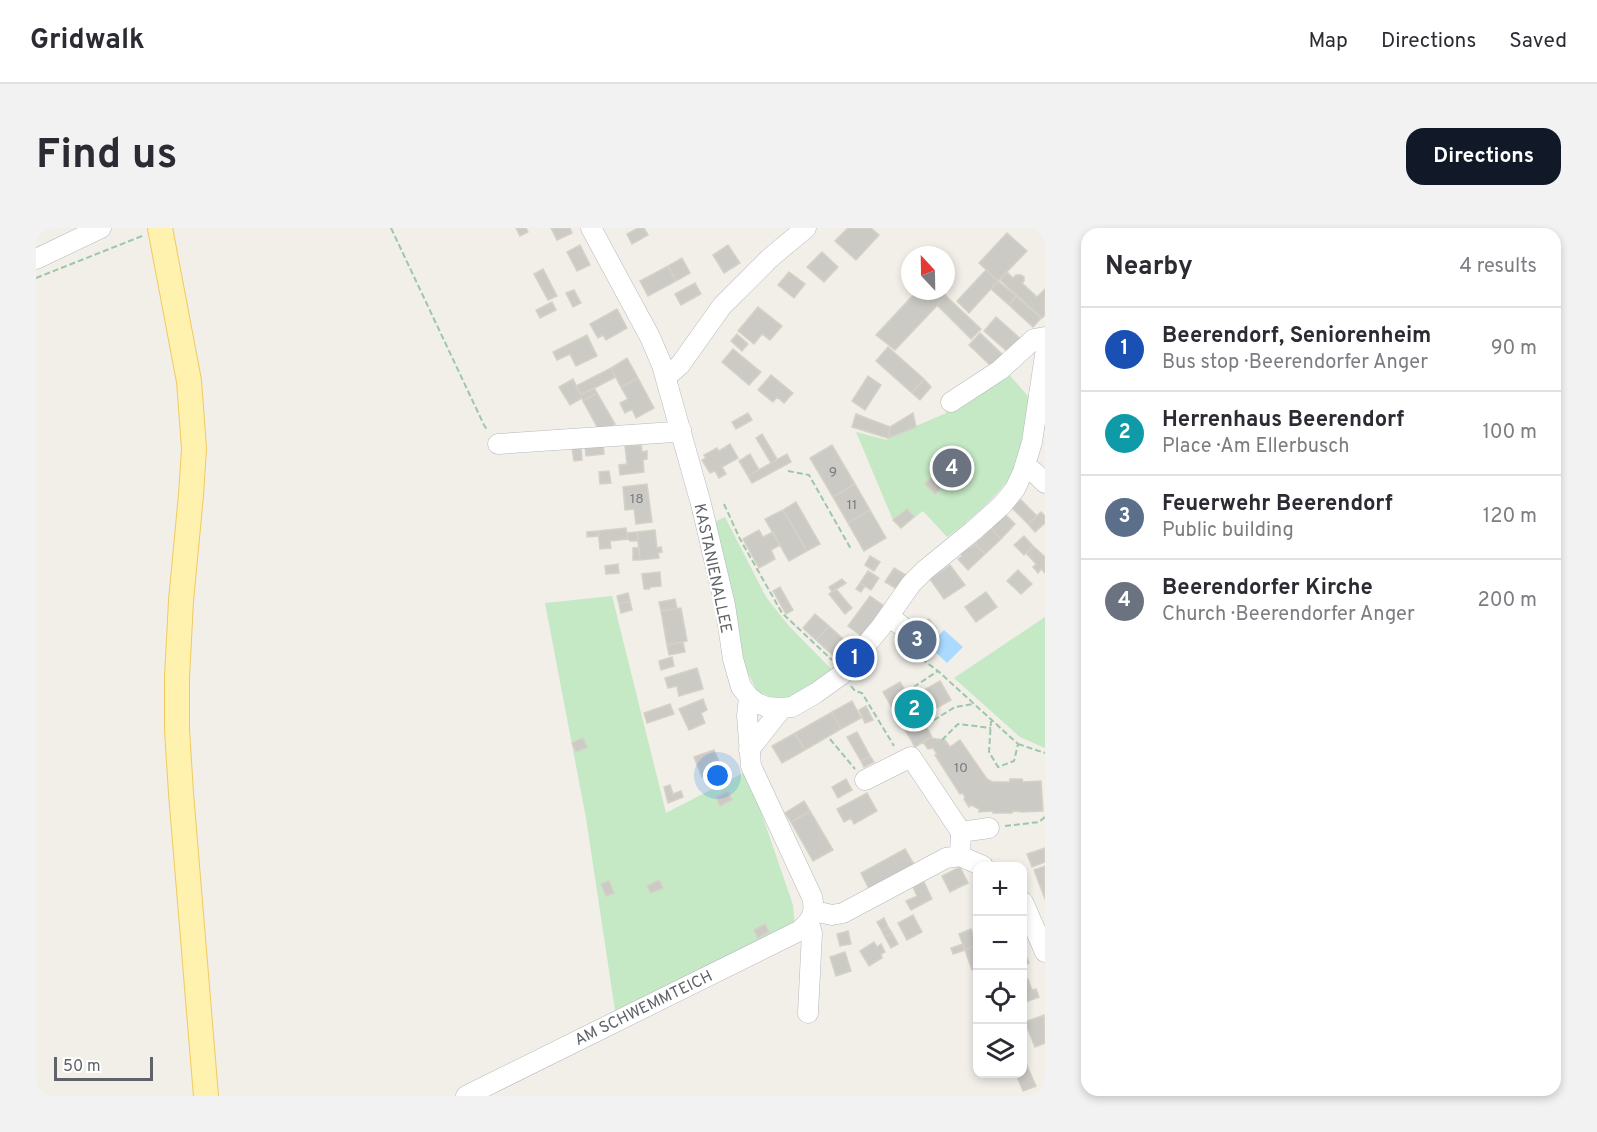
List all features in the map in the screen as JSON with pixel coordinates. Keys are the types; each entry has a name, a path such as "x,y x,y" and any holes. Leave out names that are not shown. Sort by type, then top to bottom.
{"main road":[{"path":"160,229 187,371 194,448 177,677 177,730 206,1096"}],"street":[{"path":"36,259 101,228"},
{"name":"KASTANIENALLEE","path":"591,228 650,337 666,377 725,605 733,659 741,687 749,697 747,716 751,766 812,897 814,907 811,917 808,1013"},
{"path":"666,377 680,365 723,306 800,230"},
{"path":"951,402 1000,370 1034,339 1045,337"},
{"path":"749,697 767,707 792,706 816,693 841,675 885,622 911,584 1002,505 1015,489 1025,466 1036,424 1045,355"},
{"path":"498,444 681,430"},
{"path":"1025,466 1045,483"},
{"path":"885,622 909,632"},
{"path":"748,750 782,708"},
{"path":"865,780 911,757 961,832 960,856"},
{"path":"961,832 989,828"},
{"path":"811,917 843,913 946,858 960,856 975,862"},
{"path":"1032,908 1045,952"},
{"name":"AM SCHWEMMTEICH","path":"466,1096 799,931 811,917"}],"path":[{"path":"391,228 484,425 498,444"},
{"path":"36,279 160,229"},
{"path":"788,471 809,475 851,549"},
{"path":"724,504 740,539 783,613 838,666 841,675 855,691 862,693 903,761"},
{"path":"885,622 1018,744 1045,753"},
{"path":"906,692 938,671"},
{"path":"926,725 956,708 973,704"},
{"path":"991,721 989,752 998,767 1014,761 1018,744"},
{"path":"942,740 958,724 991,728"},
{"path":"830,739 865,780"},
{"path":"989,828 1039,822 1045,817"}],"green space":[{"path":"1007,372 1027,395 1032,405 1023,451 1012,474 987,504 947,537 923,511 901,528 893,520 856,432 887,440 944,414"},
{"path":"725,517 766,597 788,625 834,672 790,697 774,698 757,691 746,669 712,523"},
{"path":"612,596 666,813 747,771 793,905 795,926 616,1017 586,818 545,603"},
{"path":"1045,617 1045,748 1020,737 954,678"}],"water":[{"path":"944,630 963,647 947,663 929,646"}],"building":[{"path":"516,228 526,228 528,232 520,236"},
{"path":"551,228 570,228 572,233 557,240"},
{"path":"638,228 644,228 648,235 632,244 627,234"},
{"path":"848,228 871,228 879,235 856,260 835,241"},
{"path":"1007,233 1027,251 998,281 979,263"},
{"path":"580,245 590,265 577,271 567,252"},
{"path":"728,245 740,263 724,273 713,255"},
{"path":"822,252 838,267 824,282 807,267"},
{"path":"682,258 690,273 676,281 668,266"},
{"path":"668,266 676,281 648,296 640,281"},
{"path":"543,269 557,296 548,300 534,274"},
{"path":"986,270 998,281 969,313 957,301"},
{"path":"789,272 805,284 794,298 778,285"},
{"path":"1007,272 1013,278 1016,275 1024,277 1022,283 1037,297 1045,289 1045,315 1042,318 1000,280"},
{"path":"998,281 1016,296 1009,305 991,289"},
{"path":"695,283 701,294 681,305 675,294"},
{"path":"574,290 581,303 573,307 566,293"},
{"path":"1016,296 1041,318 1033,327 1009,305"},
{"path":"909,300 942,300 895,350 876,335"},
{"path":"942,300 950,300 981,329 971,339 937,305"},
{"path":"552,302 556,310 540,318 536,310"},
{"path":"758,307 782,326 770,340 762,334 754,344 738,331"},
{"path":"617,309 627,328 606,340 603,335 598,338 590,324"},
{"path":"996,317 1022,340 1010,354 984,331"},
{"path":"980,333 1003,355 992,367 969,345"},
{"path":"737,334 748,344 742,351 731,341"},
{"path":"587,335 597,356 576,366 570,354 557,360 553,352"},
{"path":"888,347 924,379 912,393 876,361"},
{"path":"733,349 761,372 749,385 722,362"},
{"path":"627,358 638,378 621,387 611,368"},
{"path":"611,368 616,377 581,395 576,386"},
{"path":"771,375 793,393 784,403 777,397 773,402 758,390"},
{"path":"868,376 881,385 865,410 852,401"},
{"path":"638,378 654,408 636,418 632,409 625,413 620,403 628,399 621,387"},
{"path":"573,379 581,395 594,388 597,393 570,405 559,387"},
{"path":"924,379 931,387 920,400 912,393"},
{"path":"597,393 615,424 600,432 583,401"},
{"path":"748,413 752,420 736,429 732,422"},
{"path":"913,413 916,427 888,438 890,427"},
{"path":"856,414 890,427 888,438 852,427"},
{"path":"762,434 777,459 771,463 756,438"},
{"path":"603,444 604,454 586,456 585,446"},
{"path":"730,444 738,458 722,467 726,474 719,478 715,471 710,473 702,460 706,458 704,455 717,448 719,451"},
{"path":"641,445 642,452 647,451 647,459 643,460 644,472 620,475 619,465 627,464 625,446"},
{"path":"832,445 855,484 833,497 810,458"},
{"path":"581,447 582,460 574,461 572,448"},
{"path":"958,451 965,451 971,457 970,464 953,480 957,484 953,489 948,484 935,494 925,484"},
{"path":"750,454 759,470 748,476 739,461"},
{"path":"787,454 791,462 752,483 748,476"},
{"path":"609,471 611,483 600,484 599,472"},
{"path":"647,484 652,522 636,524 634,509 625,510 623,487"},
{"path":"855,484 870,510 848,523 833,497"},
{"path":"1020,499 1037,516 1028,524 1012,508"},
{"path":"796,502 820,544 807,551 783,510"},
{"path":"907,509 914,517 901,528 893,520"},
{"path":"783,510 807,551 789,561 765,519"},
{"path":"870,510 886,538 864,551 848,523"},
{"path":"1041,512 1045,516 1045,523 1035,532 1028,524"},
{"path":"1005,514 1015,524 1001,539 991,528"},
{"path":"626,528 628,539 610,541 611,548 600,549 598,531"},
{"path":"991,528 1001,539 985,554 975,544"},
{"path":"655,530 657,548 661,547 662,552 658,553 659,558 640,560 637,532"},
{"path":"759,530 763,537 773,532 780,545 771,550 775,559 759,568 743,539"},
{"path":"598,531 599,536 587,537 587,532"},
{"path":"637,532 638,541 628,539 627,533"},
{"path":"1024,536 1033,546 1024,555 1014,545"},
{"path":"975,544 985,554 968,570 958,559 962,556 960,553 968,546 970,548"},
{"path":"1033,546 1045,557 1045,573 1041,569 1038,573 1033,567 1036,564 1026,553"},
{"path":"639,547 640,560 633,560 633,548"},
{"path":"870,556 880,562 874,571 865,565"},
{"path":"618,564 619,573 606,574 605,566"},
{"path":"950,565 965,585 944,599 930,579"},
{"path":"894,568 906,575 897,589 885,582"},
{"path":"1018,570 1032,584 1021,594 1007,581"},
{"path":"868,571 879,578 871,590 860,583"},
{"path":"660,572 661,586 644,589 642,574"},
{"path":"842,579 846,583 832,592 829,587"},
{"path":"860,583 865,586 861,592 856,589"},
{"path":"780,587 793,610 786,614 773,591"},
{"path":"836,589 852,608 845,614 829,594"},
{"path":"986,592 997,607 976,622 965,607"},
{"path":"628,593 630,601 619,604 617,596"},
{"path":"870,596 884,606 862,636 848,626"},
{"path":"675,599 677,609 661,611 659,602"},
{"path":"630,601 632,610 621,613 619,604"},
{"path":"681,608 687,641 667,645 661,611"},
{"path":"815,614 829,626 816,640 803,628"},
{"path":"929,619 936,628 925,636 918,627"},
{"path":"829,626 852,647 839,661 816,640"},
{"path":"913,630 928,642 922,650 907,638"},
{"path":"683,642 685,652 669,655 667,645"},
{"path":"672,657 674,666 661,670 659,661"},
{"path":"697,668 703,689 679,696 677,686 668,688 665,678"},
{"path":"940,681 951,700 921,717 932,737 915,747 883,692 900,682 910,698"},
{"path":"703,699 707,710 701,713 705,723 689,730 679,709"},
{"path":"852,701 861,718 841,729 832,712"},
{"path":"670,704 674,714 647,723 644,713"},
{"path":"866,706 873,720 865,723 859,710"},
{"path":"832,712 841,729 805,750 795,733"},
{"path":"857,732 870,756 861,761 847,737"},
{"path":"795,733 805,750 782,763 772,746"},
{"path":"583,738 587,747 576,752 572,743"},
{"path":"929,738 945,740 950,747 960,740 987,779 993,782 1010,782 1010,779 1022,779 1023,782 1041,781 1043,811 993,813 993,811 979,812 979,809 971,805 969,807 963,793 960,794 935,755 937,754 933,748 928,749 923,742"},
{"path":"714,750 722,769 702,777 694,757"},
{"path":"870,756 874,762 864,767 861,761"},
{"path":"846,779 852,790 838,798 832,787"},
{"path":"670,785 673,794 681,791 683,797 668,803 664,787"},
{"path":"728,792 732,800 720,806 716,797"},
{"path":"867,793 877,811 854,824 851,818 844,822 837,809"},
{"path":"804,801 810,811 791,822 785,813"},
{"path":"810,811 833,850 813,861 791,822"},
{"path":"1045,848 1045,862 1032,867 1027,854"},
{"path":"905,849 915,866 870,891 861,873"},
{"path":"1045,866 1045,899 1034,870"},
{"path":"960,867 968,883 950,892 942,876"},
{"path":"659,880 663,888 651,893 647,886"},
{"path":"609,881 614,893 606,896 601,884"},
{"path":"924,882 932,899 911,910 906,901 917,896 913,887"},
{"path":"913,915 922,932 907,940 898,923"},
{"path":"884,918 888,927 882,931 877,922"},
{"path":"765,924 769,932 758,938 754,930"},
{"path":"888,927 892,933 885,937 882,931"},
{"path":"971,929 973,947 965,950 959,934"},
{"path":"848,931 851,944 840,946 837,934"},
{"path":"892,933 898,944 891,948 885,937"},
{"path":"874,942 877,947 881,944 885,952 881,954 882,958 869,966 860,951"},
{"path":"963,944 965,950 953,954 951,948"},
{"path":"973,947 973,970 972,970 965,950"},
{"path":"845,952 851,971 836,976 830,957"},
{"path":"1027,979 1032,990 1036,989 1039,997 1027,1002"},
{"path":"1044,1015 1045,1043 1035,1047 1027,1021"},
{"path":"1027,1065 1036,1086 1023,1091 1018,1078 1027,1078"}],"place":[{"name":"Beerendorfer Kirche","path":"952,468"},
{"name":"Feuerwehr Beerendorf","path":"917,640"},
{"name":"Beerendorf, Seniorenheim","path":"855,658"},
{"name":"Herrenhaus Beerendorf","path":"914,709"}]}
